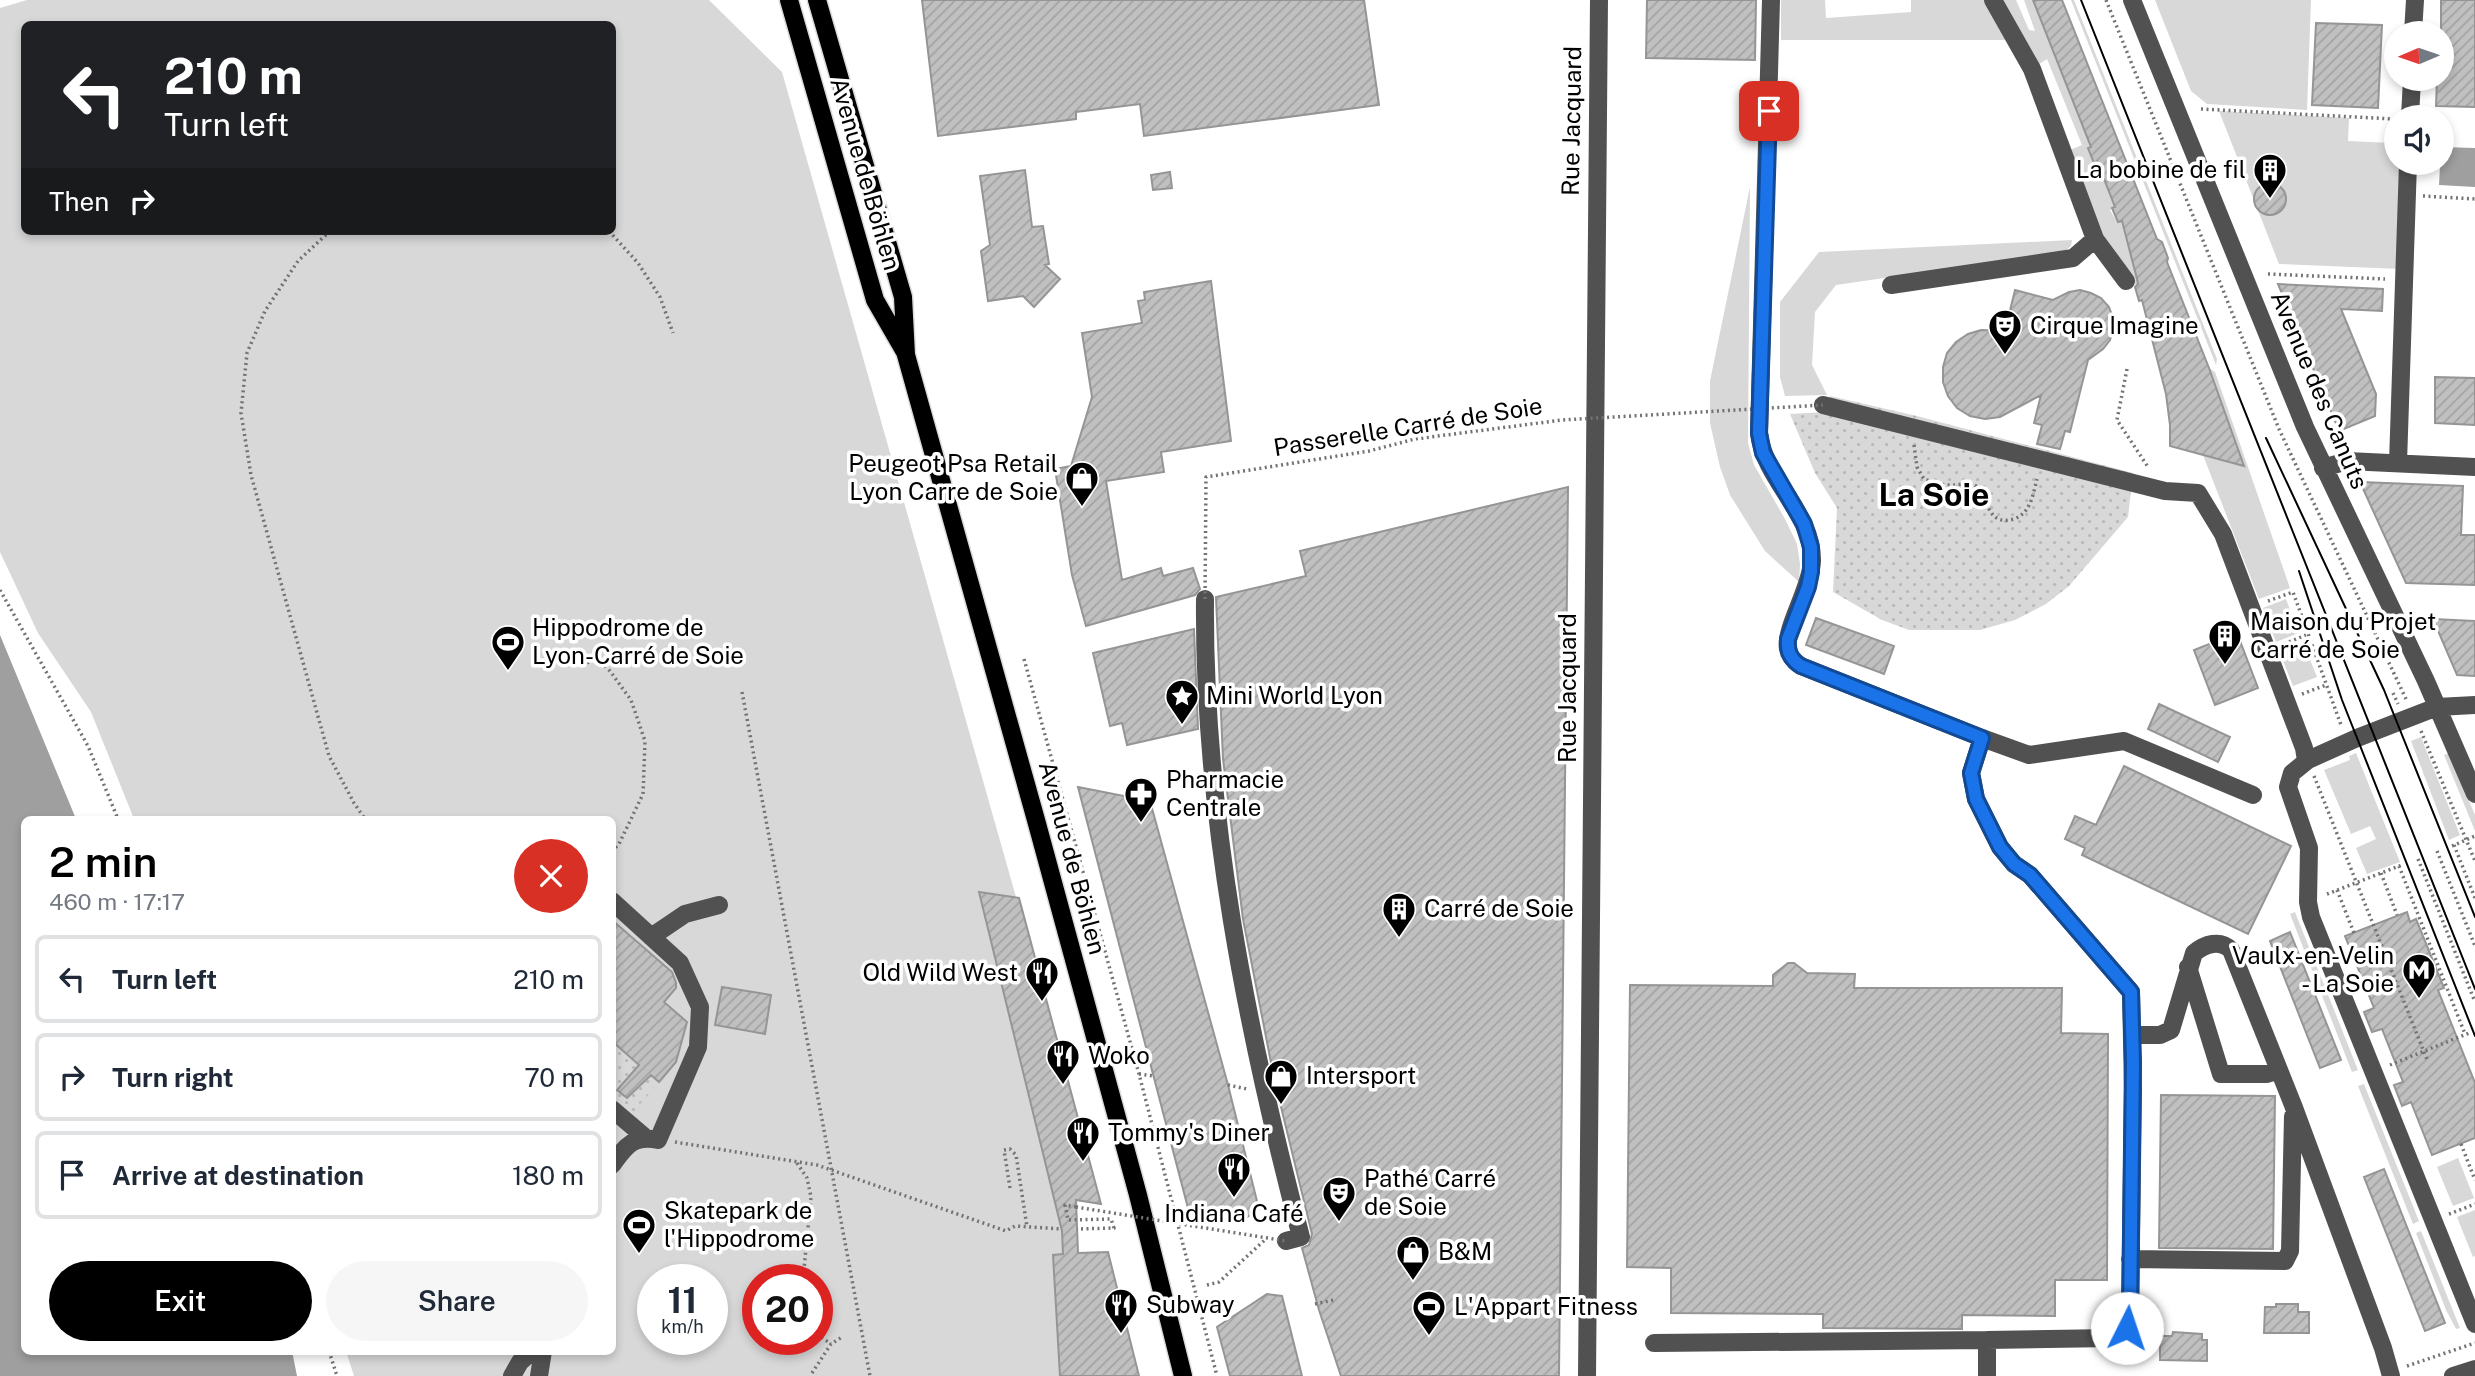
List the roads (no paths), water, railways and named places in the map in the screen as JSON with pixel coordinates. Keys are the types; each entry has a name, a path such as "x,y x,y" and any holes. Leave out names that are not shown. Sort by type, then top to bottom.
{"main road":[{"name":"Avenue de Böhlen","path":"789,0 876,300 906,355"},
{"name":"Avenue de Böhlen","path":"817,0 903,297 906,355 1138,1195 1183,1376"}],"street":[{"name":"Rue Jacquard","path":"1587,1376 1599,0"},
{"path":"1770,0 1759,433 1763,453 1804,524 1812,559 1808,587 1788,639 1787,648 1790,655 1801,666 2029,755 2124,741 2253,795"},
{"path":"1993,0 2032,69 2095,239 2126,281"},
{"name":"Avenue des Canuts","path":"2132,0 2305,427 2475,794"},
{"path":"2414,21 2415,0"},
{"path":"2398,463 2408,175"},
{"path":"1891,285 2073,258 2095,239"},
{"path":"1823,405 2165,491 2198,493 2223,534 2310,768"},
{"path":"2323,468 2347,461 2475,467"},
{"path":"1205,599 1205,694 1231,912 1266,1092 1301,1237 1286,1241"},
{"path":"2473,1317 2311,917 2308,902 2309,848 2288,787 2292,773 2310,768 2357,738 2437,707 2475,705"},
{"path":"1654,1343 2112,1338 2127,1328 2130,1318 2133,1035 2131,992 2030,875 2014,864 2000,847 1972,788 1972,763 1982,738"},
{"path":"616,905 680,963 701,1007 698,1047 652,1139"},
{"path":"652,937 685,914 719,905"},
{"path":"2133,1035 2160,1035 2171,1030 2194,953 2210,944 2222,944 2231,950 2293,1105 2383,1348 2390,1374"},
{"path":"2188,967 2221,1074 2267,1074 2279,1070"},
{"path":"2130,1259 2285,1261 2291,1251 2293,1105"},
{"path":"616,1112 652,1139"},
{"path":"616,1159 627,1144 652,1139"},
{"path":"1987,1340 1987,1376"},
{"path":"512,1376 528,1355"},
{"path":"539,1376 543,1355"},
{"path":"2453,1376 2475,1369"}],"tram line":[{"path":"2081,0 2475,989"},
{"path":"2266,438 2384,690 2475,917"},
{"path":"2299,571 2342,700 2475,1036"}],"place":[{"name":"La bobine de fil","path":"2270,200"},
{"name":"Cirque Imagine","path":"2005,356"},
{"name":"Peugeot Psa Retail Lyon Carre de Soie","path":"1082,508"},
{"name":"Maison du Projet Carré de Soie","path":"2225,666"},
{"name":"Hippodrome de Lyon-Carré de Soie","path":"508,672"},
{"name":"Mini World Lyon","path":"1182,726"},
{"name":"Pharmacie Centrale","path":"1141,824"},
{"name":"Carré de Soie","path":"1399,939"},
{"name":"Vaulx-en-Velin - La Soie","path":"2419,1000"},
{"name":"Old Wild West","path":"1042,1003"},
{"name":"Woko","path":"1063,1086"},
{"name":"Intersport","path":"1281,1106"},
{"name":"Tommy's Diner","path":"1083,1163"},
{"name":"Indiana Café","path":"1234,1199"},
{"name":"Pathé Carré de Soie","path":"1339,1223"},
{"name":"Skatepark de l'Hippodrome","path":"639,1255"},
{"name":"B&M","path":"1413,1282"},
{"name":"Subway","path":"1121,1335"},
{"name":"L'Appart Fitness","path":"1429,1337"}],"district":[{"name":"La Soie","path":"1934,495"}]}
